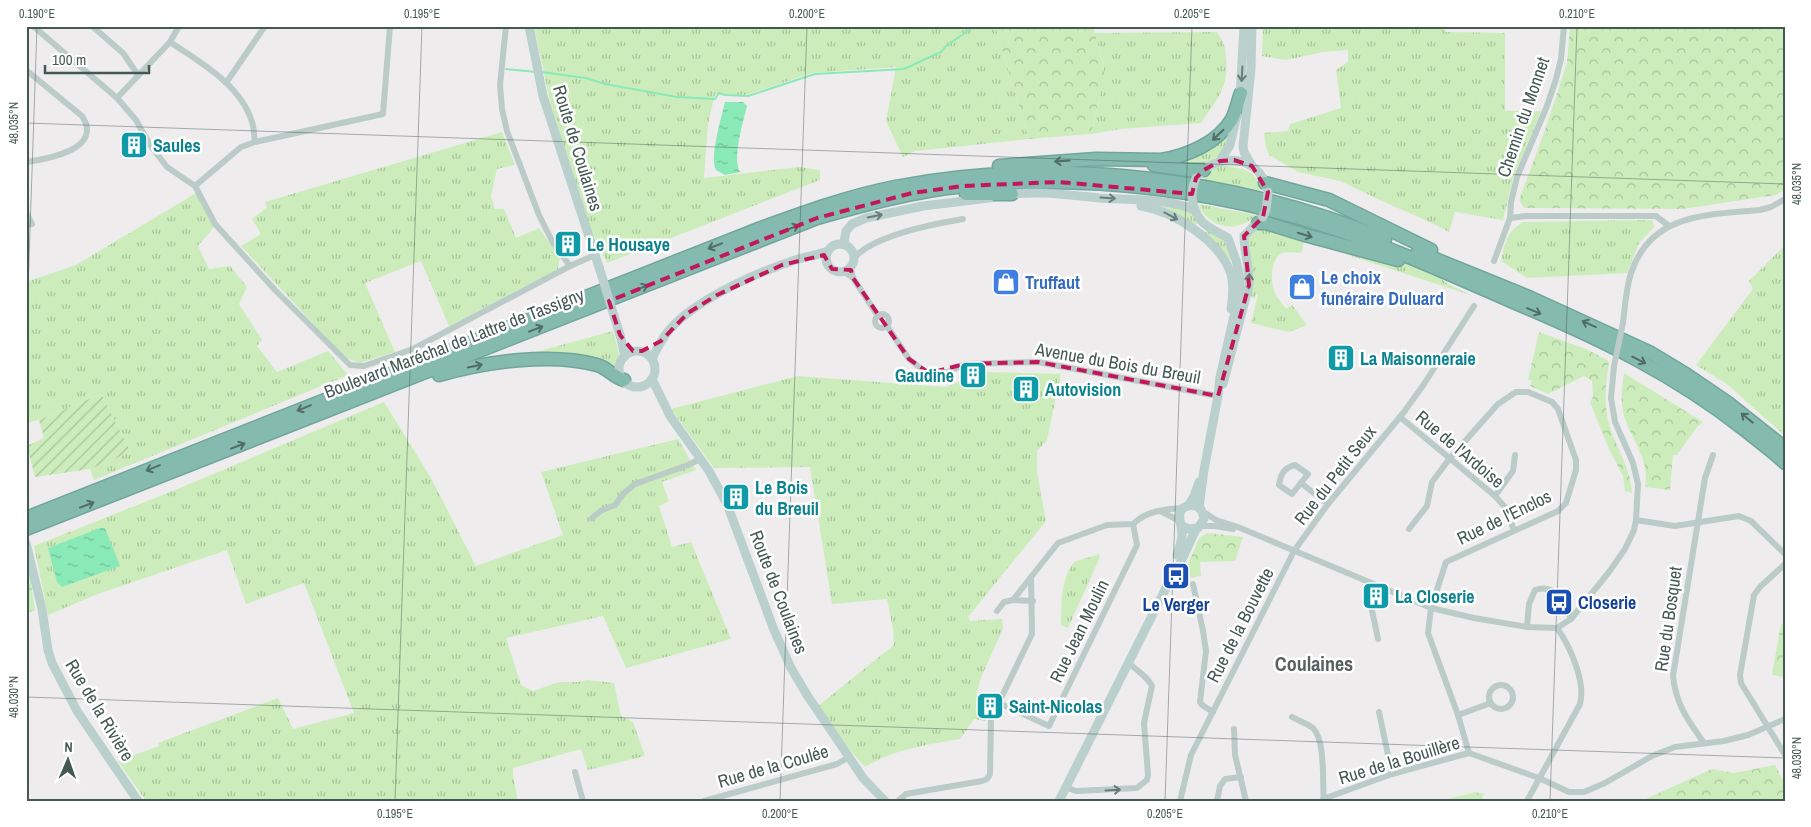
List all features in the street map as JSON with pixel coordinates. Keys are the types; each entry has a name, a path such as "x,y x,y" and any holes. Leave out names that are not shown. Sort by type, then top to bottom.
{"highway":[{"path":"895,192 900,180 981,167 1109,159 1161,160 1172,158 1215,139 1232,119 1241,92"},
{"path":"1109,159 1188,170 1200,174"},
{"path":"895,192 937,180 1016,173 1078,174 1176,182 1230,191 1286,204 1353,226 1466,271 1584,321 1649,352 1728,403 1785,448"},
{"path":"895,192 1017,182 1059,182 1121,186 1229,200 1336,229 1387,248 1561,322 1644,362 1682,384 1720,410 1785,463"},
{"path":"1266,188 1329,200 1461,264 1466,271"},
{"path":"895,192 1012,194"},
{"name":"Boulevard Maréchal de Lattre de Tassigny","path":"35,518 328,411 818,218 895,192"},
{"name":"Boulevard Maréchal de Lattre de Tassigny","path":"26,529 35,518 631,278 768,225 858,195 895,192"},
{"path":"1257,223 1266,223 1398,260 1432,272 1441,271"},
{"path":"328,411 434,376 487,364 528,360 578,362 605,368 615,377 624,380"}],"main road":[{"name":"Route de Coulaines","path":"529,26 543,96 620,335 633,353 652,359 655,367 652,379 668,411 727,504 774,630 791,668 863,778 885,801"},
{"path":"1059,801 1167,586 1204,519 1201,510 1204,470 1220,377 1238,303 1240,278 1232,246 1228,238 1202,223 1191,196 1193,185 1200,174 1220,161 1230,145 1234,133 1241,92 1244,26"},
{"path":"1218,396 1226,378 1248,296 1250,273 1245,253 1244,236 1257,223 1266,210 1266,188 1244,152 1243,146 1252,69 1252,26"},
{"path":"1220,161 1234,160 1252,166"},
{"path":"852,248 844,243 846,231 852,224 866,218 922,206 976,201 1012,194 1038,194 1194,206"},
{"path":"1126,200 1166,213 1180,221 1206,240 1224,260 1231,275 1233,289 1225,354"},
{"path":"1222,234 1238,234 1257,223"},
{"path":"652,359 661,341 676,323 709,299 760,274 800,258 828,251 837,244 852,248"},
{"path":"816,255 827,262 832,269 849,265 852,248"},
{"path":"827,262 828,251"},
{"path":"652,379 644,385 635,386 624,380 619,368 633,353 661,341"},
{"name":"Route de Coulaines","path":"644,385 668,411"},
{"path":"1167,586 1180,546 1182,532 1180,514 1194,496 1204,470"},
{"path":"1186,507 1196,506 1201,510"},
{"path":"1181,523 1188,529 1198,528"},
{"name":"Rue de la Rivière","path":"26,543 42,609 48,650 52,663 77,711 138,801"}],"street":[{"path":"33,26 117,98 136,120 150,145 166,167 195,186 215,224 275,290 346,361 356,366 364,366 413,349 570,266 595,255"},
{"path":"92,26 123,53 138,75"},
{"path":"117,98 170,42 179,26"},
{"path":"226,83 265,26"},
{"path":"195,186 241,147 255,142 384,114 390,26"},
{"path":"506,26 500,85 502,110 507,131 539,215 552,242 570,266"},
{"name":"Chemin du Monnet","path":"1494,261 1510,218 1511,202 1517,177 1547,106 1556,79 1561,59 1564,26"},
{"path":"170,42 218,74 226,83 246,108 252,123 255,142"},
{"path":"26,70 82,116 85,121 86,133 84,140 63,154 26,162"},
{"path":"1201,510 1216,520 1249,531 1431,608 1527,627 1557,628 1571,619 1609,572 1625,549 1634,530 1638,484 1633,463 1615,422 1611,398 1614,366 1631,273 1641,252 1656,235 1668,226 1686,218 1760,210 1785,199"},
{"path":"26,212 32,224 26,226"},
{"path":"1510,218 1526,216 1656,216 1668,226"},
{"path":"852,248 905,231 963,219"},
{"path":"849,265 852,278 878,316"},
{"name":"Rue du Petit Seux","path":"1294,551 1328,504 1400,417 1424,384 1474,306"},
{"path":"885,315 889,323 880,328 876,326 875,319 878,316 885,315"},
{"name":"Avenue du Bois du Breuil","path":"886,326 909,359 929,373 948,372 965,364 1038,362 1218,396"},
{"name":"Rue de l'Enclos","path":"1450,458 1498,404 1516,392 1528,392 1552,402 1558,409 1576,460 1576,470 1566,503 1558,511 1446,562 1431,608 1428,633 1470,753"},
{"name":"Rue de l'Ardoise","path":"1400,417 1494,496 1504,506 1514,530"},
{"path":"1494,496 1513,471 1515,455"},
{"name":"Rue du Bosquet","path":"1704,743 1683,713 1675,692 1673,676 1705,478 1713,455"},
{"path":"1409,529 1427,506 1432,482 1450,458"},
{"path":"592,518 602,510 616,505 624,492 635,484 700,459"},
{"path":"1296,466 1308,474 1301,483 1292,494 1279,485 1281,475 1286,468 1296,466"},
{"path":"1301,483 1328,504"},
{"path":"1013,600 1058,543 1107,525 1133,524 1140,517 1160,511 1186,507"},
{"path":"1160,511 1181,523"},
{"path":"1636,520 1675,526 1739,516 1751,521 1762,530 1785,554"},
{"name":"Rue Jean Moulin","path":"999,703 1049,726 1137,545 1133,524"},
{"path":"1198,528 1215,526 1249,531"},
{"name":"Rue de la Bouvette","path":"1180,801 1191,755 1294,551"},
{"path":"1785,564 1754,595 1740,676 1742,683 1785,756"},
{"path":"898,801 906,794 982,781 987,779 990,774 991,719 1032,634 1033,601 1031,577"},
{"path":"1369,582 1367,586 1378,639"},
{"path":"1193,584 1206,651 1200,702 1213,712"},
{"path":"1527,627 1529,604 1535,590 1540,589 1553,590 1568,607 1571,619"},
{"path":"997,611 1004,602 1013,600 1033,601"},
{"path":"1527,801 1580,704 1583,695 1582,683 1568,648 1557,628"},
{"path":"1066,787 1076,791 1137,788 1147,780 1144,723 1152,686 1129,663"},
{"path":"1458,715 1491,702"},
{"path":"1379,712 1392,774"},
{"path":"1292,717 1316,731 1321,749 1323,800"},
{"name":"Rue de la Bouillère","path":"1323,800 1392,774 1470,753 1539,778 1570,792 1584,792 1605,783 1652,756 1675,747 1740,737 1768,728 1785,719"},
{"path":"1234,729 1235,755 1246,801"},
{"name":"Rue de la Coulée","path":"704,801 837,764 849,758"},
{"path":"575,772 583,801"},
{"path":"1217,801 1220,786 1225,780 1241,777"}],"highlighted area":[{"path":"1234,160 1252,166 1268,192 1263,217 1244,236 1249,285 1218,396 1038,362 965,364 929,373 909,359 853,278 851,270 832,269 824,255 782,265 717,295 688,313 661,341 642,351 633,351 620,335 609,301 817,218 912,193 963,186 1059,182 1192,194 1196,178 1204,170 1220,161"}],"green space":[{"path":"534,26 995,26 1029,139 915,151 903,157 886,121 896,67 812,73 746,95 715,94 708,124 704,178 799,167 820,170 820,180 607,263 589,225 550,102"},
{"path":"995,26 1093,26 1104,69 1104,78 1091,134 1029,139"},
{"path":"1263,26 1443,26 1446,32 1505,33 1505,111 1541,111 1513,178 1503,220 1455,212 1449,232 1340,181 1298,172 1269,155 1264,133 1288,131 1290,124 1341,108 1336,70 1348,62 1348,50 1323,52 1286,60 1262,56"},
{"path":"1570,26 1785,26 1785,189 1776,195 1682,209 1524,208 1519,200 1567,63"},
{"path":"1217,32 1225,47 1226,77 1221,93 1201,123 1120,129 1091,134 1104,78 1104,69 1095,33"},
{"path":"502,132 515,165 497,169 491,196 495,209 504,209 516,238 539,228 560,258 558,269 449,326 421,261 365,283 395,352 360,363 344,357 241,246 261,234 252,219 267,207 265,202"},
{"path":"1225,136 1228,140 1222,154 1202,165 1191,167 1178,162"},
{"path":"1222,165 1242,169 1252,174 1259,183 1261,191 1203,179 1210,171"},
{"path":"196,193 214,227 198,246 209,269 230,266 247,287 239,304 262,340 257,346 277,372 328,351 348,375 94,480 90,469 131,452 101,394 39,420 26,423 26,282 76,265"},
{"path":"1198,204 1256,215 1240,225 1224,226 1209,219"},
{"path":"1164,206 1195,210 1197,224 1195,226 1162,208"},
{"path":"1653,221 1654,227 1639,243 1627,273 1527,278 1501,261 1507,238 1523,222"},
{"path":"1258,223 1305,235 1302,251 1300,253 1287,252 1280,254 1275,261 1272,272 1272,284 1276,295 1286,309 1292,305 1307,325 1289,332 1251,323 1258,294 1256,294 1255,299 1248,295 1245,253 1249,230"},
{"path":"1209,230 1222,234 1232,260 1228,260 1205,233"},
{"path":"1315,238 1398,260 1432,273 1450,285 1473,296 1333,250 1312,245"},
{"path":"1785,245 1785,436 1727,384 1696,365 1753,289 1749,281"},
{"path":"613,331 620,357 617,371 611,368 510,359"},
{"path":"1539,332 1586,349 1609,361 1606,411 1629,476 1632,493 1625,491 1623,476 1609,449 1590,402 1593,397 1592,381 1584,376 1548,394 1530,386 1532,380 1528,380"},
{"path":"985,372 1061,374 1047,440 1037,451 1037,472 1046,521 968,617 970,621 1002,619 1003,629 982,675 976,695 986,702 986,707 989,709 986,721 974,719 960,739 899,752 865,767 850,750 818,706 894,645 887,599 832,604 810,467 714,468 671,409 798,376 945,387"},
{"path":"1624,373 1703,422 1697,427 1677,455 1673,455 1670,490 1645,487 1646,478 1643,460 1624,416 1622,394"},
{"path":"101,394 131,452 90,469 35,477 27,446 44,438 39,420"},
{"path":"384,402 431,478 476,566 563,535 541,472 678,439 696,470 662,482 669,501 659,506 672,547 691,542 731,639 626,668 603,616 506,638 521,685 533,691 559,682 588,680 614,683 621,716 633,722 645,756 588,770 581,749 513,768 518,801 146,801 118,761 159,746 158,743 278,698 293,729 354,713 304,583 246,604 227,550 95,595 48,615 34,546 175,490"},
{"path":"1207,533 1243,537 1235,561 1200,562 1201,576 1182,579 1199,538"},
{"path":"1099,554 1100,557 1068,628 1061,625 1064,584 1069,569 1074,562"},
{"path":"28,562 35,610 26,613 26,563"},
{"path":"1781,624 1785,625 1785,677 1772,675"},
{"path":"1775,765 1785,784 1785,801 1641,801 1712,769 1734,773"},
{"path":"1475,792 1484,794 1481,801 1440,801"}],"water":[{"path":"725,102 743,102 747,106 737,158 740,172 725,175 716,170 714,156"},
{"path":"100,528 105,528 120,566 62,587 57,582 48,548"}],"waterway":[{"path":"541,72 586,78 605,84 677,97 715,99 719,93 748,96 815,74 904,69 941,52 946,46 975,26"},
{"path":"506,69 536,72"}],"place":[{"name":"Saules","path":"134,145"},
{"name":"Le Housaye","path":"568,244"},
{"name":"Truffaut","path":"1006,282"},
{"name":"Le choix funéraire Duluard","path":"1302,287"},
{"name":"La Maisonneraie","path":"1341,358"},
{"name":"Gaudine","path":"973,375"},
{"name":"Autovision","path":"1026,389"},
{"name":"Le Bois du Breuil","path":"736,497"},
{"name":"Le Verger","path":"1176,576"},
{"name":"La Closerie","path":"1376,596"},
{"name":"Closerie","path":"1559,602"},
{"name":"Saint-Nicolas","path":"990,706"}],"district":[{"name":"Coulaines","path":"1314,663"}]}
